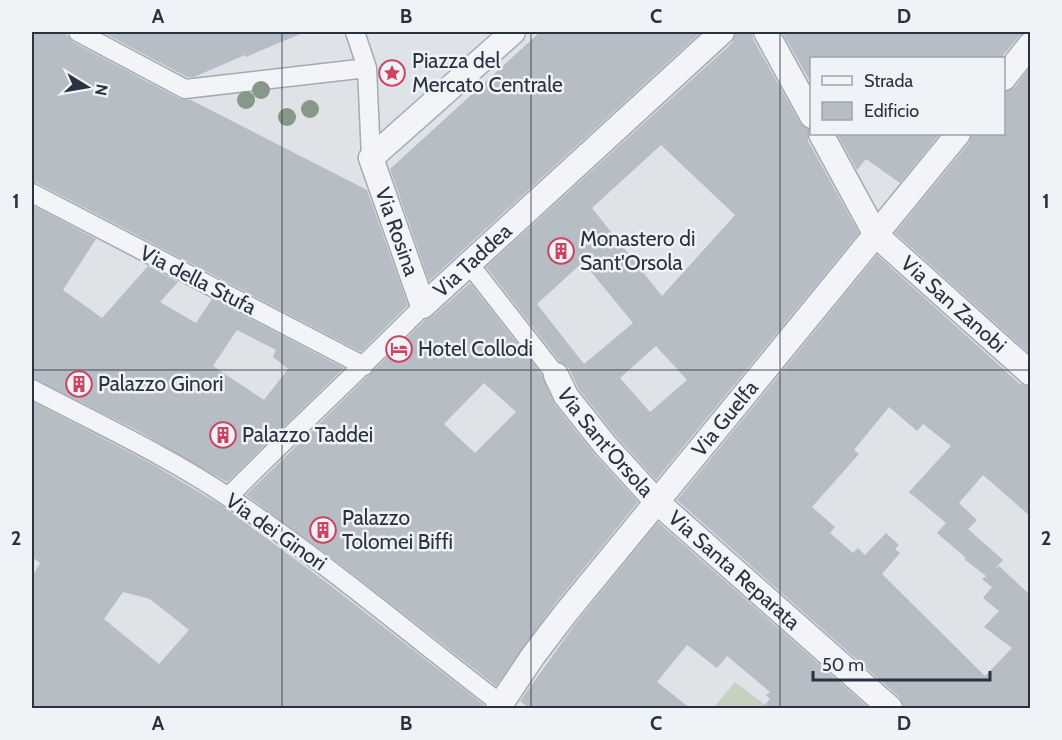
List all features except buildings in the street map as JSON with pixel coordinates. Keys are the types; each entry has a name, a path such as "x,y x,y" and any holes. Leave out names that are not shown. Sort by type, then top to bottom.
{"street":[{"path":"355,32 367,68 371,158"},
{"path":"371,158 513,32"},
{"name":"Via Taddea","path":"228,497 423,306 723,32"},
{"path":"766,32 810,112"},
{"path":"90,34 185,89 367,68"},
{"path":"1005,77 1030,45"},
{"name":"Via San Zanobi","path":"822,135 876,235 1030,373"},
{"name":"Via Guelfa","path":"502,707 533,656 559,623 957,135"},
{"name":"Via Rosina","path":"371,158 423,306"},
{"name":"Via della Stufa","path":"32,193 364,366"},
{"name":"Via Sant'Orsola","path":"470,265 556,375 566,396 598,437 657,502"},
{"name":"Via dei Ginori","path":"32,389 152,452 228,497 306,551 502,707"},
{"name":"Via Santa Reparata","path":"657,502 890,708"}],"green space":[{"path":"735,682 769,708 713,708"}],"place":[{"name":"Piazza del Mercato Centrale","path":"392,73"},
{"name":"Monastero di Sant'Orsola","path":"561,251"},
{"name":"Hotel Collodi","path":"399,349"},
{"name":"Palazzo Ginori","path":"79,384"},
{"name":"Palazzo Taddei","path":"223,435"},
{"name":"Palazzo Tolomei Biffi","path":"323,530"}]}
